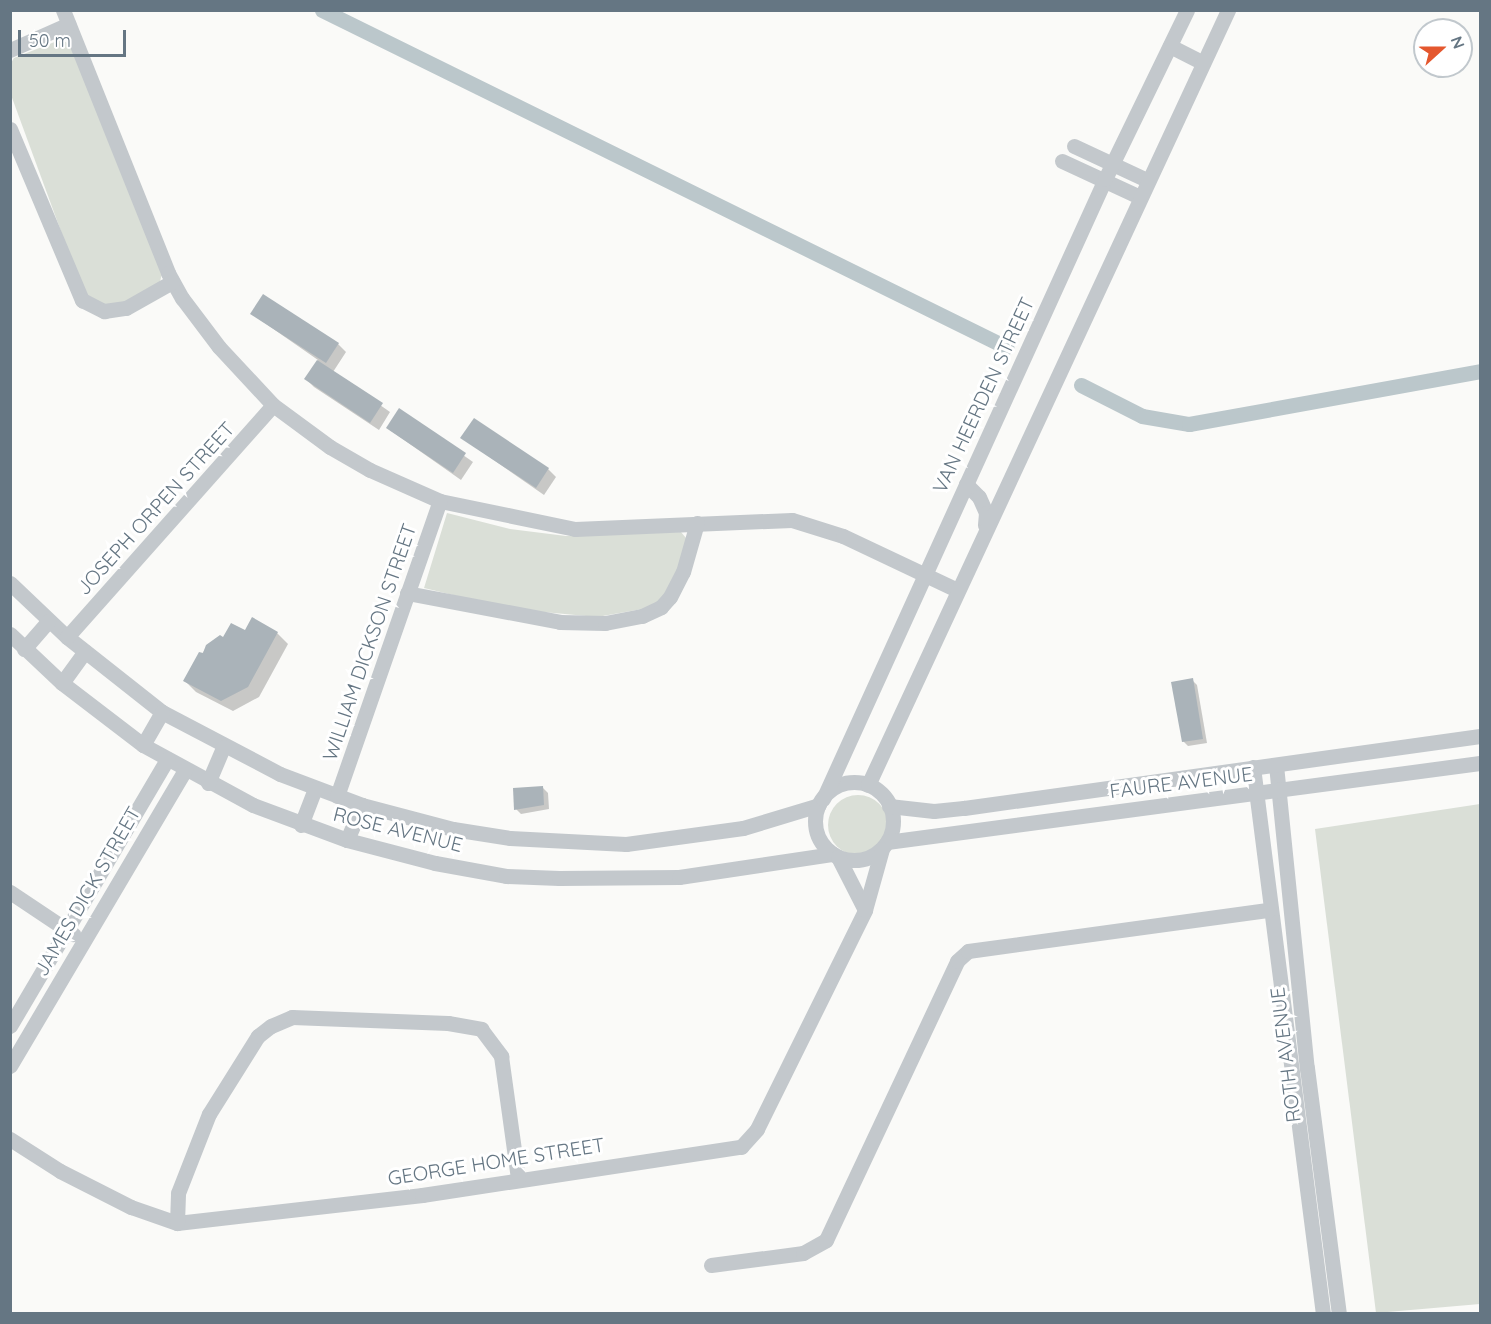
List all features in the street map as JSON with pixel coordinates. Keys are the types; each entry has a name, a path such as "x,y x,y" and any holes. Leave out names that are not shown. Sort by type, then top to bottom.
{"street":[{"name":"VAN HEERDEN STREET","path":"821,802 1105,179 1187,10"},
{"path":"867,785 1228,10"},
{"path":"10,50 66,17 172,282 219,347 273,405 360,465 440,501 575,529 792,520 843,536 957,590"},
{"path":"1170,46 1203,63"},
{"path":"10,129 82,300 104,310 126,308 172,282"},
{"path":"1074,146 1148,180"},
{"path":"1062,160 1140,197"},
{"name":"JOSEPH ORPEN STREET","path":"67,638 273,405"},
{"path":"966,484 979,497 986,513 985,529"},
{"name":"WILLIAM DICKSON STREET","path":"337,796 440,501"},
{"path":"407,593 560,622 605,623 652,614 670,597 683,572 697,523"},
{"name":"ROSE AVENUE","path":"10,583 67,638 162,712 223,747 315,789 362,805 453,829 510,838 626,844 743,828 821,802"},
{"path":"24,649 48,621"},
{"name":"ROSE AVENUE","path":"10,634 62,683 143,745 207,783 301,825 347,840 435,863 506,876 559,878 679,877 835,855"},
{"path":"62,683 84,651"},
{"path":"143,745 162,712"},
{"name":"FAURE AVENUE","path":"889,806 934,811 1480,736"},
{"path":"207,783 223,747"},
{"name":"JAMES DICK STREET","path":"10,1026 167,759"},
{"name":"FAURE AVENUE","path":"884,845 1087,815 1480,763"},
{"name":"ROTH AVENUE","path":"1276,765 1307,1068 1339,1314"},
{"name":"ROTH AVENUE","path":"1253,767 1254,794 1323,1314"},
{"name":"JAMES DICK STREET","path":"10,1066 185,770"},
{"path":"835,855 860,860 884,845 893,820 889,806 879,792 867,785 848,783 821,802 816,826 824,846 835,855 865,910"},
{"path":"301,825 315,789"},
{"path":"1078,790 1087,815"},
{"path":"347,840 362,805"},
{"name":"GEORGE HOME STREET","path":"10,1139 60,1170 131,1207 177,1222 422,1195 741,1147 757,1129 865,910 884,845"},
{"path":"10,892 82,941"},
{"path":"711,1265 803,1253 826,1240 957,962 968,951 1269,910"},
{"path":"177,1222 178,1193 210,1114 251,1043 271,1026 292,1017 458,1023 481,1029 501,1056 518,1179"}],"shaded area":[{"path":"57,41 66,42 73,51 162,273 160,282 124,306 98,304 84,294 11,95 11,63 14,58"},
{"path":"447,513 510,529 566,536 681,532 686,538 687,551 659,606 597,617 511,609 424,588"},
{"path":"858,795 875,800 883,808 888,825 883,842 875,850 858,855 841,850 833,842 828,825 833,808 841,800"},
{"path":"1480,804 1480,1304 1376,1313 1315,829"}],"building":[{"path":"263,294 339,343 326,363 250,314"},
{"path":"317,360 383,403 370,423 304,379"},
{"path":"399,408 466,453 453,473 386,428"},
{"path":"474,418 549,468 536,488 460,438"},
{"path":"252,617 278,632 248,687 221,701 183,681 199,652 203,653 206,645 220,635 223,637 231,623 245,630"},
{"path":"1193,678 1203,739 1182,742 1171,682"},
{"path":"543,786 544,805 514,810 513,788"}],"waterway":[{"path":"322,10 1006,347"},
{"path":"1081,385 1142,416 1189,424 1480,371"}]}
